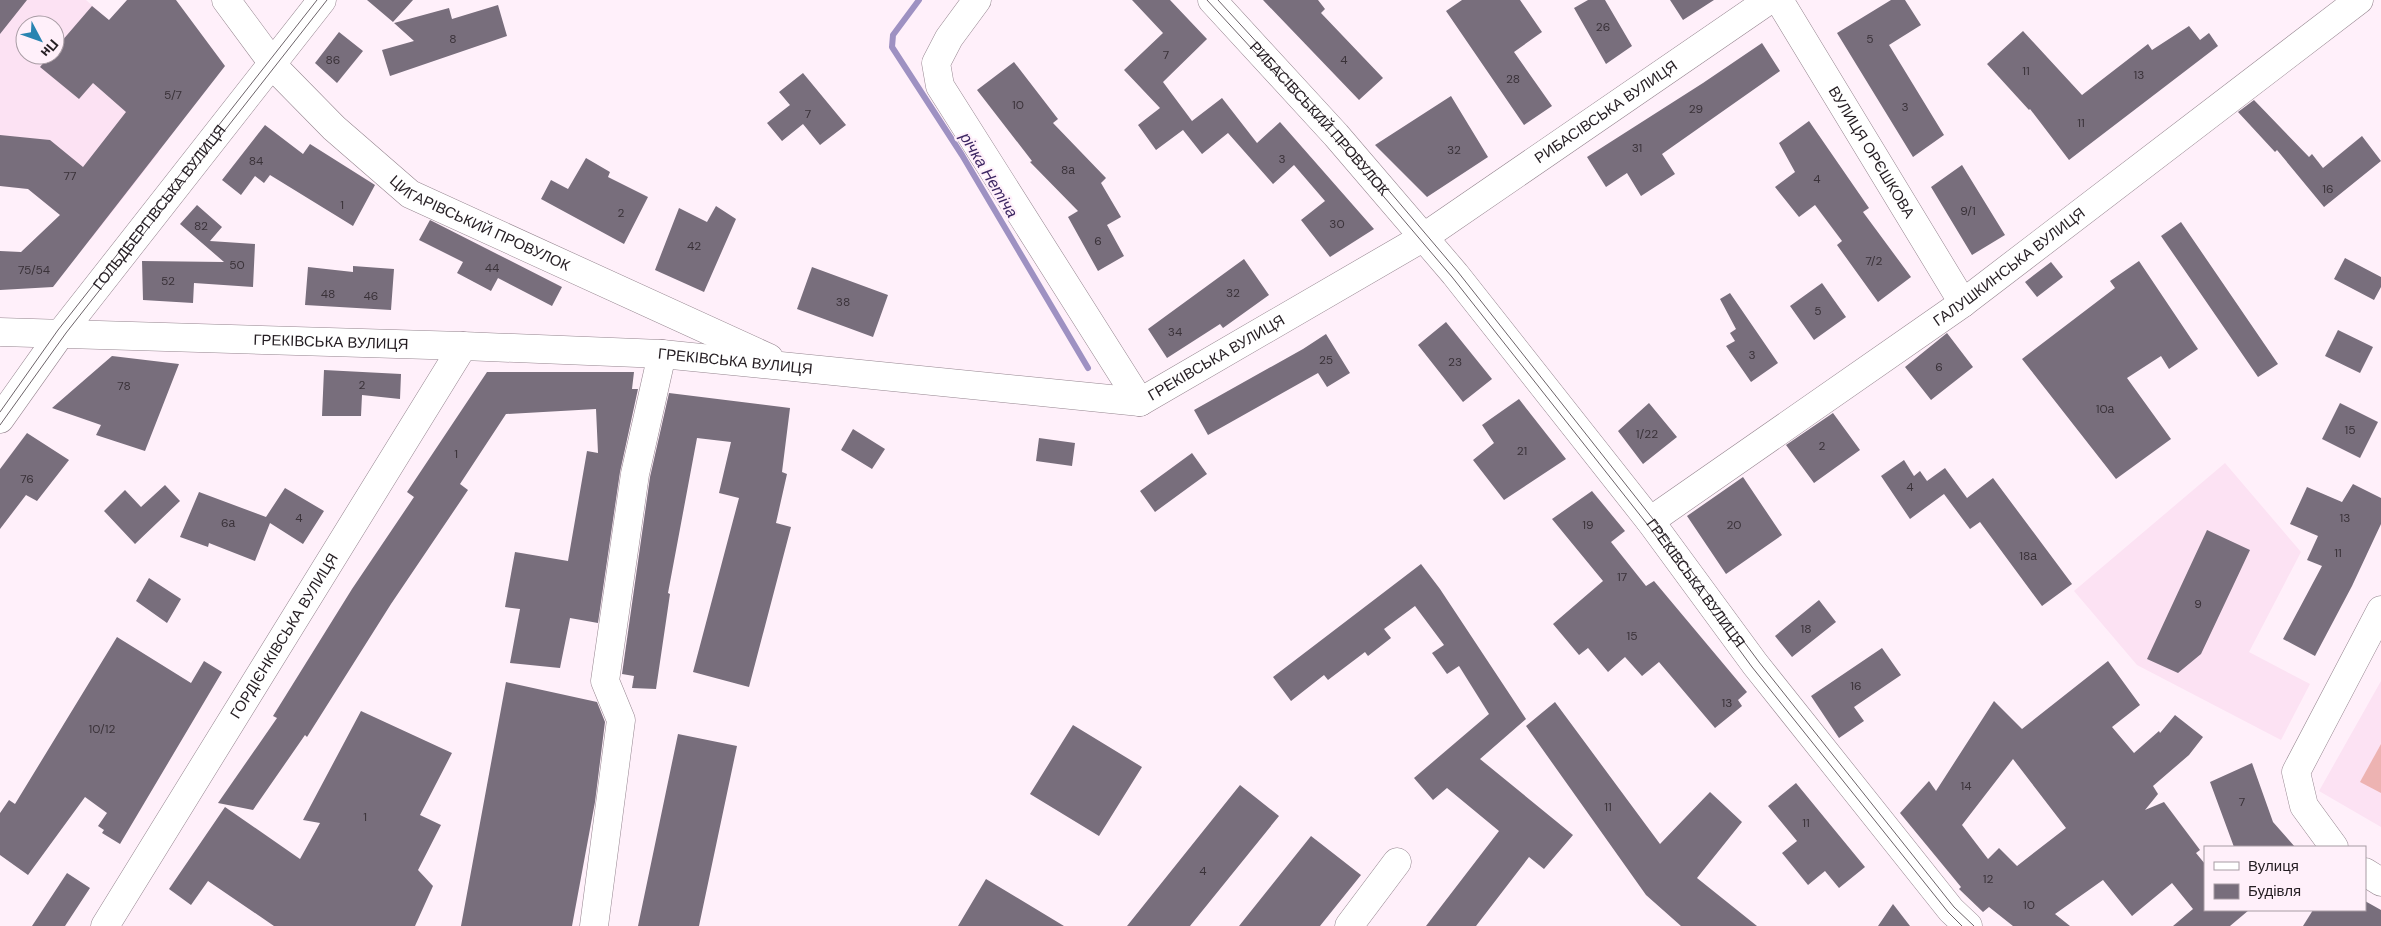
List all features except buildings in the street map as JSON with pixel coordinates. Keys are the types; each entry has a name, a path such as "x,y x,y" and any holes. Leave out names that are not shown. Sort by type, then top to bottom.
{"street":[{"name":"ЦИГАРІВСЬКИЙ ПРОВУЛОК","path":"226,0 272,63 334,128 410,194 791,368"},
{"name":"ГОЛЬДБЕРГІВСЬКА ВУЛИЦЯ","path":"0,418 61,333 322,0"},
{"path":"977,0 949,38 936,63 940,86 1140,402"},
{"name":"РИБАСІВСЬКИЙ ПРОВУЛОК","path":"1212,0 1336,135 1434,231"},
{"name":"РИБАСІВСЬКА ВУЛИЦЯ","path":"1434,231 1769,0"},
{"name":"ВУЛИЦЯ ОРЄШКОВА","path":"1779,0 1963,303"},
{"name":"ГАЛУШКИНСЬКА ВУЛИЦЯ","path":"1650,521 1963,303 2359,0"},
{"name":"ГРЕКІВСЬКА ВУЛИЦЯ","path":"0,332 662,354 1140,402 1434,231 1755,664 1945,902 1968,926"},
{"name":"ГОРДІЄНКІВСЬКА ВУЛИЦЯ","path":"105,926 463,346"},
{"path":"594,926 621,720 605,681 635,474 662,354"},
{"path":"2333,846 2304,806 2296,772 2381,610"},
{"path":"1349,926 1397,862"},
{"path":"2366,873 2381,882"}],"shaded area":[{"path":"0,0 86,0 163,69 123,121 159,152 91,239 28,189 0,186"},
{"path":"2225,463 2301,552 2249,652 2310,684 2281,740 2137,665 2074,591"},
{"path":"2381,681 2381,827 2319,791"},
{"path":"2381,744 2381,793 2360,782"}],"waterway":[{"name":"річка Нетіча","path":"919,0 893,35 892,47 962,155 1088,368"}],"tram line":[{"path":"0,412 58,330 317,0"},
{"path":"0,425 66,333 327,0"},
{"path":"1207,0 1334,138 1452,277 1647,524 1752,667 1948,912 1962,926"},
{"path":"1218,0 1340,133 1458,272 1653,519 1759,662 1954,907 1974,926"}]}
